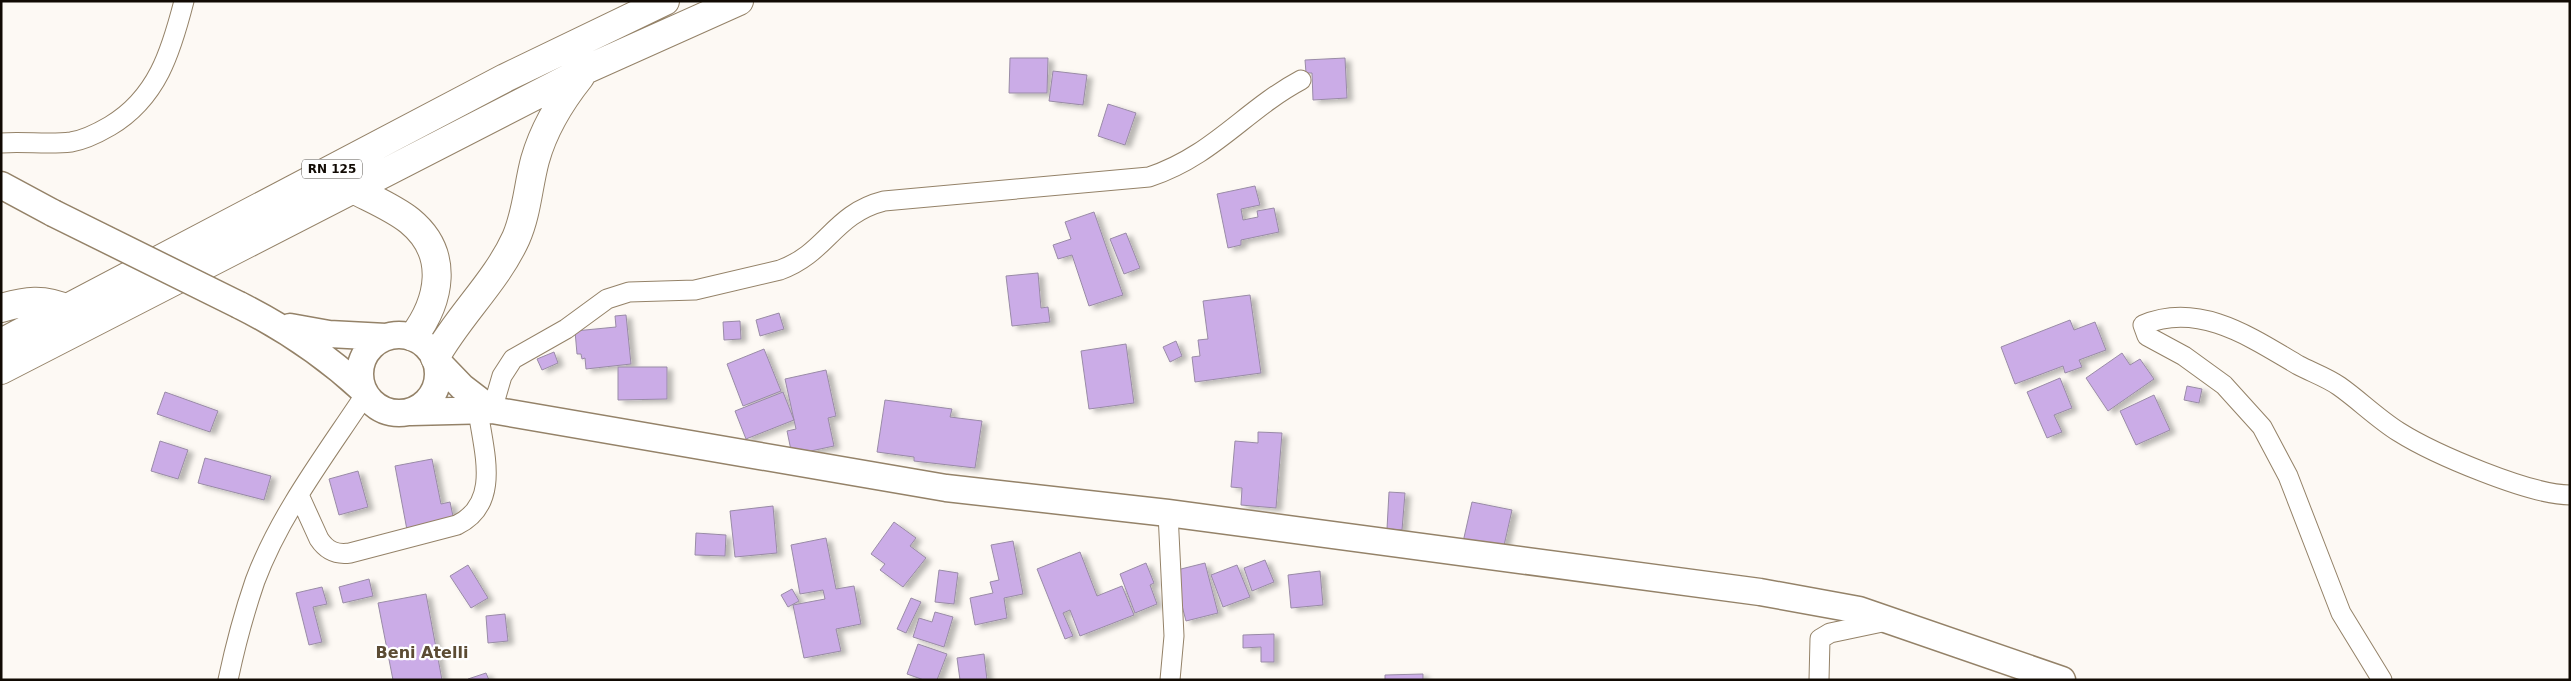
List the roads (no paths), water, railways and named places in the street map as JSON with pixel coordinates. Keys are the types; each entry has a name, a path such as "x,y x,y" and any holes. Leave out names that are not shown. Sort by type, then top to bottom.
{"highway":[{"name":"RN 125","path":"1,343 505,78 666,1"},
{"path":"1,370 585,70 739,1"},
{"path":"436,359 459,319 488,284 509,252 524,217 542,140 561,101 585,70"},
{"path":"353,189 410,222 420,232 433,256 436,270 434,298 423,324 412,337"},
{"path":"1,308 37,300 55,303 66,309"}],"main road":[{"path":"1,185 53,213 274,322 312,347 380,409 395,413 485,410 897,481 1004,496 1168,513 1760,592 1860,610 2062,680"},
{"path":"274,322 329,334 386,337 404,335 412,337 422,342 485,410"},
{"path":"364,393 359,372 365,355 377,341 386,337"},
{"path":"411,412 427,402 432,396 438,378 436,359"}],"street":[{"path":"1,143 72,142 104,130 119,121 143,100 160,74 168,56 184,1"},
{"path":"299,495 319,539 323,545 336,553 350,553 457,525 472,516 479,508 486,492 485,410 513,359 566,329 597,305 612,297 640,291 695,290 780,270 793,265 816,250 849,215 884,200 1149,177 1176,167 1204,151 1272,98 1301,80"},
{"path":"2382,680 2341,613 2288,476 2262,428 2224,385 2184,356 2147,336 2143,325 2157,319 2180,316 2208,320 2248,334 2337,385 2399,432 2423,444 2517,484 2570,495"},
{"path":"228,680 256,580 299,495 364,393"},
{"path":"1168,513 1174,636 1170,680"},
{"path":"1819,680 1820,639 1830,633 1890,620"}],"district":[{"name":"Beni Atelli","path":"422,652"}]}
